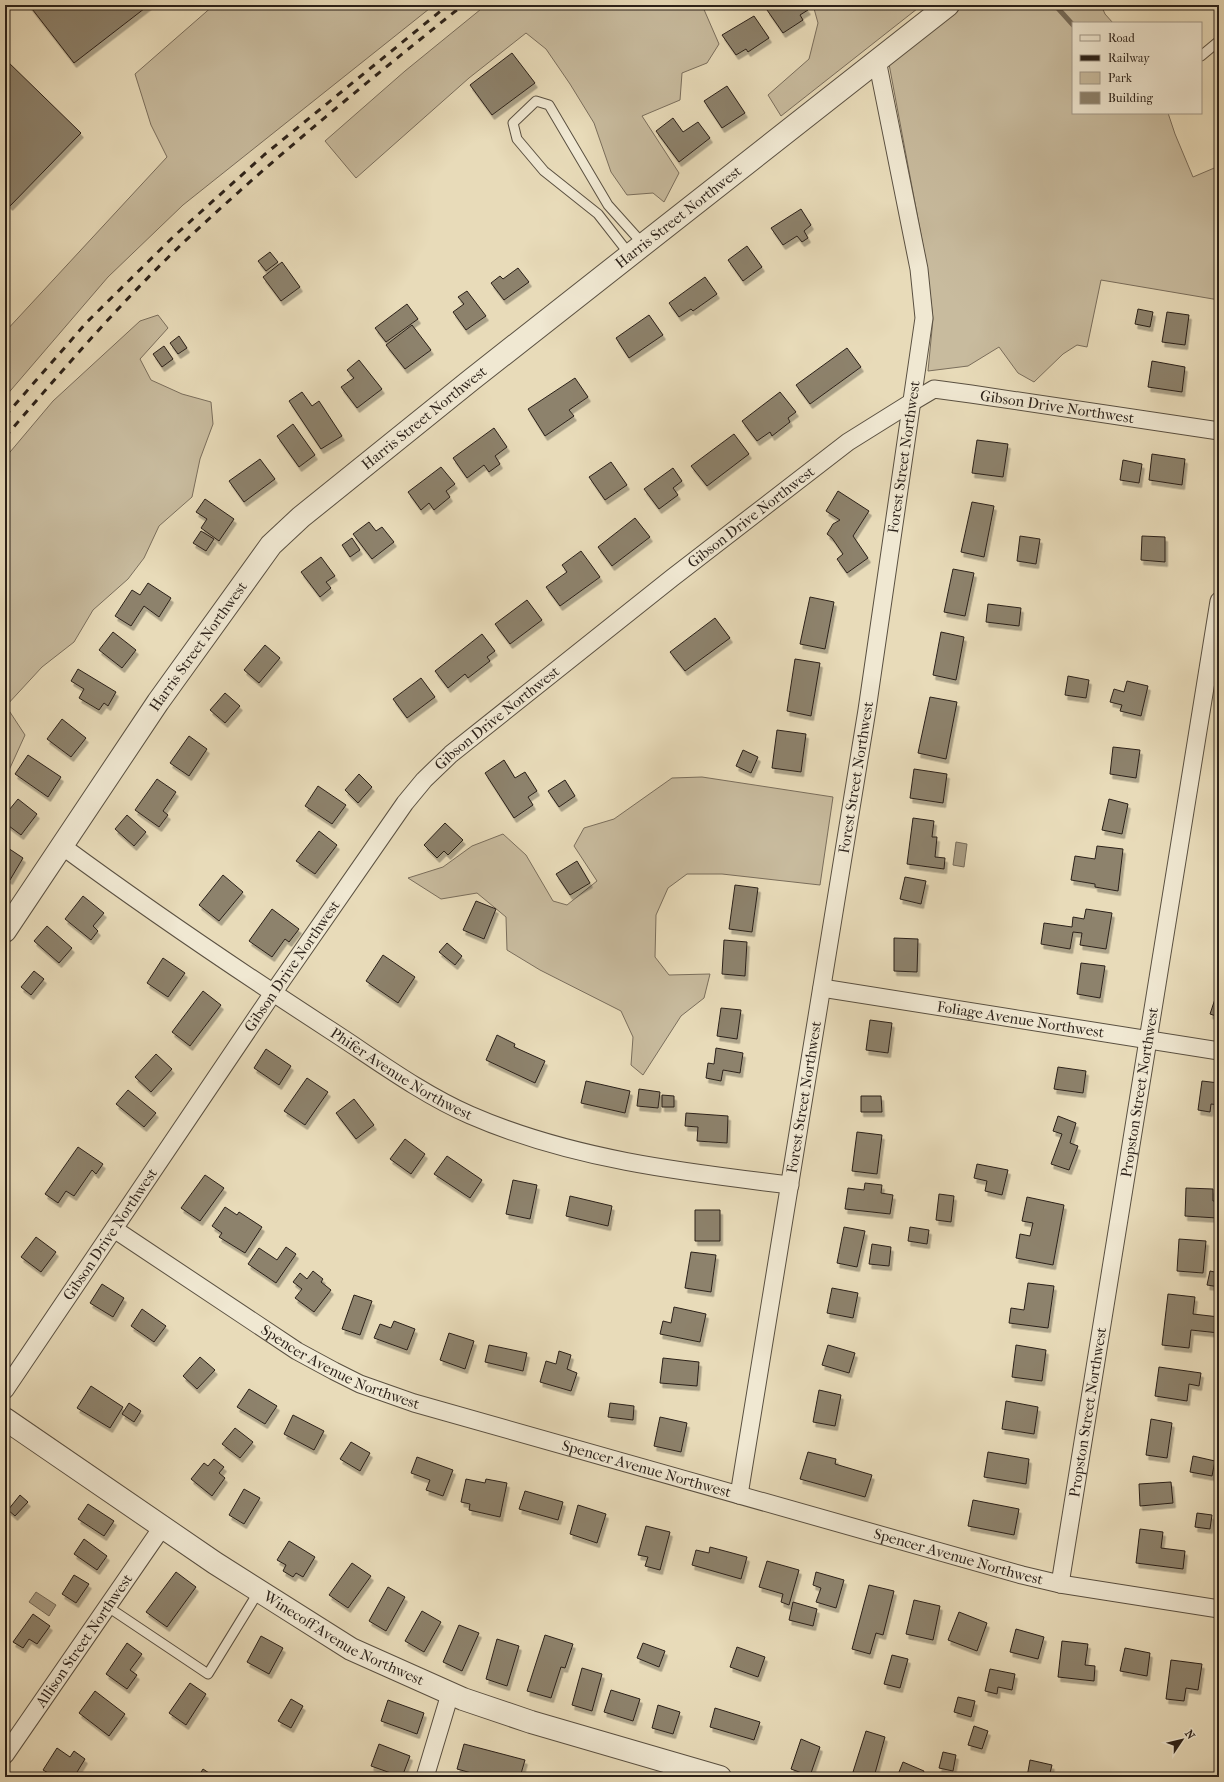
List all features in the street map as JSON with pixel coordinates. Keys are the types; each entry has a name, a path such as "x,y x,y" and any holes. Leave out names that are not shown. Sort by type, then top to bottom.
{"street":[{"name":"Harris Street Northwest","path":"5,931 158,702 270,545 301,517 948,5"},
{"name":"Forest Street Northwest","path":"738,1495 868,703 924,318 919,269 877,60"},
{"name":"Gibson Drive Northwest","path":"5,1390 273,993 405,803 424,780 451,754 672,578 848,442 934,389 1219,432"},
{"name":"Propston Street Northwest","path":"1060,1584 1219,601"},
{"name":"Phifer Avenue Northwest","path":"62,846 229,964 420,1088 469,1115 522,1135 577,1152 605,1158 724,1177 790,1185"},
{"name":"Foliage Avenue Northwest","path":"822,988 1219,1051"},
{"name":"Spencer Avenue Northwest","path":"114,1230 297,1350 360,1384 414,1403 1022,1575 1060,1584 1219,1609"},
{"name":"Winecoff Avenue Northwest","path":"5,1419 259,1591 350,1649 450,1694 531,1722 720,1777"},
{"name":"Allison Street Northwest","path":"5,1755 163,1526"},
{"path":"425,1777 450,1694"}],"lane":[{"path":"1202,55 1219,41"},
{"path":"536,101 549,105 608,205 637,250 598,214 544,171 517,139 513,123 536,101"},
{"path":"598,214 608,205"},
{"path":"108,1607 208,1674 259,1591"}],"green space":[{"path":"214,5 434,5 183,205 108,277 5,397 5,332 167,157 151,125 135,74"},
{"path":"486,5 702,5 719,44 707,63 682,73 680,100 642,116 679,173 664,202 653,193 627,195 611,172 594,123 570,84 546,49 526,33 469,78 356,178 325,141 405,71"},
{"path":"813,5 922,5 781,116 768,95 809,59 818,23"},
{"path":"965,5 1101,5 1105,14 1112,22 1072,22 1072,114 1168,114 1193,177 1219,166 1219,300 1101,280 1087,347 1077,345 1063,354 1034,382 1018,373 999,347 968,366 928,371 933,319 927,267 889,64"},
{"path":"158,315 168,328 140,359 151,380 182,394 211,402 213,424 200,459 192,497 159,526 144,558 128,579 93,610 74,642 42,667 6,706 25,735 5,779 5,458 53,401 140,321"},
{"path":"702,777 833,797 820,885 722,874 687,874 668,888 656,915 655,957 669,975 710,974 704,998 681,1016 643,1075 631,1065 633,1037 621,1011 540,970 507,950 506,917 477,893 441,899 408,878 443,867 472,846 503,834 526,855 553,901 567,905 597,881 574,846 584,828 614,819 672,778"}],"shaded area":[{"path":"956,842 967,844 964,867 953,865"},
{"path":"36,1592 56,1605 49,1616 29,1602"}],"building":[{"path":"29,5 149,5 74,63"},
{"path":"775,5 804,5 808,10 800,15 803,20 783,33 767,10"},
{"path":"754,16 769,38 748,52 746,49 736,55 722,35"},
{"path":"512,53 535,83 492,115 470,85"},
{"path":"5,59 81,133 10,206 5,201"},
{"path":"727,86 745,113 722,128 704,101"},
{"path":"673,118 683,132 698,122 710,138 679,162 656,131"},
{"path":"801,209 811,225 804,231 808,238 802,242 797,236 783,245 771,228"},
{"path":"747,246 762,267 743,281 728,260"},
{"path":"270,252 278,262 266,271 258,261"},
{"path":"282,262 300,287 281,301 263,277"},
{"path":"518,268 529,282 504,300 491,283 500,276 503,279"},
{"path":"705,277 717,294 693,311 691,309 679,317 669,303"},
{"path":"467,291 486,316 466,330 453,312 464,304 458,297"},
{"path":"407,304 418,319 386,342 375,328"},
{"path":"1138,309 1153,312 1150,327 1135,324"},
{"path":"1167,312 1189,315 1185,345 1162,342"},
{"path":"649,315 663,335 629,358 616,338"},
{"path":"412,325 431,350 405,369 386,345"},
{"path":"179,336 187,348 178,354 170,343"},
{"path":"164,346 173,359 162,367 153,354"},
{"path":"847,348 861,367 810,404 796,385"},
{"path":"359,360 382,389 357,408 341,387 354,378 347,370"},
{"path":"1152,361 1185,367 1182,392 1148,387"},
{"path":"575,378 588,397 569,410 574,416 545,436 528,409"},
{"path":"302,392 312,406 319,401 342,436 321,449 289,401"},
{"path":"780,392 796,412 788,418 790,422 772,436 770,432 757,441 742,421"},
{"path":"293,424 315,455 299,467 277,436"},
{"path":"494,428 507,447 495,456 500,464 489,472 484,465 467,478 453,458"},
{"path":"734,434 749,454 707,486 691,466"},
{"path":"977,440 1008,444 1003,477 972,473"},
{"path":"1152,454 1185,459 1182,485 1149,480"},
{"path":"260,459 275,479 244,502 229,481"},
{"path":"1123,460 1142,464 1139,483 1120,480"},
{"path":"611,462 627,485 605,500 589,477"},
{"path":"441,467 455,484 446,491 450,497 434,510 429,503 421,510 408,492"},
{"path":"673,468 682,481 673,488 678,495 659,509 644,489"},
{"path":"838,491 869,511 853,536 868,558 847,573 837,559 843,554 832,538 827,534 833,524 840,520 826,511"},
{"path":"205,499 234,519 219,541 201,528 207,519 196,512"},
{"path":"972,502 994,506 984,557 961,552"},
{"path":"635,518 650,537 612,566 598,547"},
{"path":"369,522 376,531 382,527 394,542 372,559 353,534"},
{"path":"201,531 214,539 206,551 193,543"},
{"path":"1020,536 1040,539 1036,564 1017,561"},
{"path":"1142,536 1165,537 1165,562 1141,560"},
{"path":"352,538 360,550 350,557 342,545"},
{"path":"581,551 600,577 560,606 546,587 567,572 562,565"},
{"path":"321,557 335,576 326,582 331,588 320,597 301,572"},
{"path":"953,569 974,573 965,616 944,612"},
{"path":"148,583 171,598 159,617 144,606 131,626 115,616 132,590 140,595"},
{"path":"810,597 834,602 825,649 800,644"},
{"path":"527,600 542,620 510,644 495,624"},
{"path":"988,604 1021,608 1019,626 986,622"},
{"path":"715,618 730,638 685,671 670,652"},
{"path":"113,632 136,650 122,668 99,650"},
{"path":"941,632 964,637 956,680 933,675"},
{"path":"482,634 495,651 487,657 490,661 468,678 465,674 448,688 435,671"},
{"path":"265,645 280,658 259,683 244,670"},
{"path":"795,659 820,663 811,716 787,711"},
{"path":"78,669 116,692 108,706 104,703 99,710 79,698 84,689 71,681"},
{"path":"1068,676 1089,680 1086,698 1065,695"},
{"path":"421,678 435,697 407,718 393,699"},
{"path":"1127,681 1148,686 1141,716 1120,711 1122,705 1110,702 1114,689 1124,692"},
{"path":"225,693 240,706 225,723 210,710"},
{"path":"930,697 957,702 946,759 918,753"},
{"path":"62,719 86,738 71,757 47,739"},
{"path":"777,730 806,734 801,772 772,768"},
{"path":"189,736 207,749 189,776 170,763"},
{"path":"1113,747 1140,750 1136,778 1110,774"},
{"path":"743,750 758,757 751,773 736,766"},
{"path":"28,755 61,777 48,797 15,774"},
{"path":"504,760 515,778 525,772 537,791 528,797 533,805 514,818 485,773"},
{"path":"914,769 947,774 943,803 910,798"},
{"path":"359,774 372,787 358,803 345,790"},
{"path":"157,779 176,792 163,811 168,815 159,827 135,810"},
{"path":"565,780 575,796 559,807 548,791"},
{"path":"318,786 346,805 332,824 305,806"},
{"path":"18,799 37,814 21,835 5,823 5,815"},
{"path":"1109,799 1128,804 1122,834 1102,830"},
{"path":"127,815 146,832 134,846 115,829"},
{"path":"913,818 934,821 932,837 937,837 935,857 945,858 944,869 907,864"},
{"path":"445,823 463,840 448,855 444,851 437,858 424,845"},
{"path":"319,831 337,845 315,874 296,861"},
{"path":"5,846 23,858 10,880 5,877"},
{"path":"1097,846 1123,849 1118,891 1095,887 1095,884 1071,880 1075,856 1095,859"},
{"path":"577,861 590,883 570,895 556,874"},
{"path":"223,875 243,892 219,921 199,905"},
{"path":"905,877 926,881 921,904 900,899"},
{"path":"735,885 758,888 752,932 729,929"},
{"path":"83,896 104,913 93,926 98,931 91,940 65,919"},
{"path":"476,901 496,909 484,939 463,930"},
{"path":"272,909 299,929 289,942 285,939 272,957 249,941"},
{"path":"1086,909 1112,913 1106,949 1080,945 1082,933 1073,932 1070,949 1041,944 1044,923 1072,927 1073,917 1084,919"},
{"path":"47,926 72,948 59,963 34,941"},
{"path":"894,938 918,939 917,972 894,971"},
{"path":"724,940 747,942 745,976 722,974"},
{"path":"447,943 462,956 455,965 439,952"},
{"path":"383,955 415,977 398,1003 366,981"},
{"path":"163,958 185,973 168,997 147,983"},
{"path":"1081,963 1105,966 1100,998 1077,994"},
{"path":"34,971 44,979 31,995 21,987"},
{"path":"1219,987 1219,1017 1210,1014"},
{"path":"203,991 221,1005 190,1046 172,1032"},
{"path":"721,1008 741,1010 737,1039 717,1036"},
{"path":"870,1020 892,1023 888,1053 866,1050"},
{"path":"497,1035 515,1044 514,1047 545,1061 535,1083 486,1060"},
{"path":"716,1048 743,1053 740,1073 723,1070 721,1081 706,1078 708,1063 714,1064"},
{"path":"266,1049 291,1066 279,1085 254,1068"},
{"path":"156,1054 172,1069 151,1092 135,1077"},
{"path":"1058,1067 1086,1071 1083,1093 1054,1089"},
{"path":"307,1078 328,1092 305,1125 284,1111"},
{"path":"586,1081 630,1091 625,1113 581,1103"},
{"path":"1202,1081 1219,1083 1219,1105 1211,1104 1210,1112 1198,1110"},
{"path":"639,1089 660,1092 658,1108 637,1106"},
{"path":"128,1090 156,1113 144,1127 116,1104"},
{"path":"662,1095 674,1096 674,1107 662,1107"},
{"path":"861,1096 881,1096 882,1112 861,1112"},
{"path":"354,1099 374,1125 356,1139 336,1113"},
{"path":"686,1113 728,1116 727,1143 697,1141 698,1127 685,1126"},
{"path":"1058,1116 1076,1123 1070,1143 1078,1146 1069,1170 1051,1164 1062,1134 1053,1131"},
{"path":"857,1132 882,1135 877,1174 852,1171"},
{"path":"405,1139 425,1154 411,1174 390,1159"},
{"path":"78,1147 103,1164 96,1174 92,1170 74,1196 66,1191 58,1203 45,1194"},
{"path":"447,1156 482,1180 470,1198 434,1174"},
{"path":"977,1164 1008,1170 1002,1195 985,1191 987,1181 974,1178"},
{"path":"205,1175 224,1188 200,1221 181,1208"},
{"path":"513,1180 537,1185 530,1219 506,1214"},
{"path":"865,1183 882,1185 881,1193 893,1195 890,1214 845,1209 848,1188 864,1190"},
{"path":"1186,1188 1213,1189 1213,1201 1219,1201 1219,1235 1216,1235 1217,1218 1185,1216"},
{"path":"939,1194 954,1196 951,1222 936,1220"},
{"path":"570,1196 612,1206 608,1226 566,1216"},
{"path":"1027,1197 1064,1205 1053,1265 1016,1258 1020,1234 1030,1236 1033,1223 1022,1221"},
{"path":"225,1207 237,1215 239,1212 262,1227 245,1253 219,1237 222,1233 212,1226"},
{"path":"695,1210 720,1210 720,1241 695,1241"},
{"path":"844,1227 865,1231 857,1267 837,1263"},
{"path":"910,1227 929,1230 927,1244 908,1241"},
{"path":"36,1237 56,1252 41,1272 21,1257"},
{"path":"1179,1239 1206,1241 1203,1273 1177,1271"},
{"path":"872,1244 891,1247 889,1266 869,1264"},
{"path":"286,1247 296,1254 276,1283 248,1264 259,1248 277,1260"},
{"path":"691,1252 716,1255 711,1292 685,1288"},
{"path":"313,1271 323,1279 321,1282 331,1290 314,1312 295,1298 302,1289 293,1282 300,1273 307,1279"},
{"path":"1210,1271 1219,1273 1219,1287 1207,1285"},
{"path":"1028,1283 1054,1286 1048,1328 1009,1323 1011,1308 1024,1310"},
{"path":"102,1284 124,1298 113,1317 90,1303"},
{"path":"832,1288 858,1293 853,1318 827,1313"},
{"path":"1168,1294 1195,1297 1193,1314 1219,1317 1219,1333 1191,1330 1189,1348 1162,1345"},
{"path":"354,1295 372,1301 360,1335 342,1329"},
{"path":"674,1307 706,1314 700,1342 660,1334 663,1321 671,1323"},
{"path":"142,1309 166,1326 154,1342 131,1326"},
{"path":"394,1321 415,1329 407,1350 374,1338 380,1324 391,1328"},
{"path":"449,1333 474,1341 465,1369 440,1360"},
{"path":"489,1345 527,1353 523,1371 485,1362"},
{"path":"828,1345 855,1353 849,1373 822,1365"},
{"path":"1016,1345 1046,1350 1042,1381 1012,1377"},
{"path":"559,1351 571,1355 567,1369 577,1373 571,1391 540,1382 546,1361 556,1364"},
{"path":"200,1357 215,1370 197,1389 183,1376"},
{"path":"663,1358 699,1362 697,1386 660,1383"},
{"path":"1159,1367 1201,1373 1199,1386 1189,1384 1187,1401 1155,1396"},
{"path":"91,1386 123,1407 110,1428 77,1408"},
{"path":"249,1389 277,1406 265,1424 237,1407"},
{"path":"819,1390 841,1395 835,1426 813,1422"},
{"path":"1006,1401 1038,1407 1034,1434 1002,1429"},
{"path":"129,1403 141,1411 134,1422 122,1414"},
{"path":"610,1403 634,1406 633,1420 608,1417"},
{"path":"293,1415 324,1431 314,1450 284,1434"},
{"path":"660,1417 687,1423 681,1452 654,1446"},
{"path":"1151,1419 1172,1423 1167,1458 1146,1455"},
{"path":"235,1428 253,1442 240,1458 222,1444"},
{"path":"351,1442 370,1453 360,1471 340,1459"},
{"path":"808,1452 836,1459 835,1464 872,1475 865,1497 800,1479"},
{"path":"988,1452 1029,1459 1026,1484 984,1477"},
{"path":"1193,1456 1215,1461 1212,1476 1190,1472"},
{"path":"417,1457 453,1470 443,1496 426,1490 430,1480 411,1473"},
{"path":"214,1459 224,1467 219,1473 225,1478 212,1496 191,1479 204,1463 208,1466"},
{"path":"466,1479 485,1483 486,1479 507,1483 500,1517 469,1510 470,1504 461,1502"},
{"path":"1171,1482 1173,1503 1140,1506 1139,1484"},
{"path":"244,1489 260,1498 244,1524 229,1515"},
{"path":"525,1491 563,1502 558,1520 519,1509"},
{"path":"20,1495 28,1502 15,1516 8,1510"},
{"path":"973,1500 1019,1509 1014,1535 968,1526"},
{"path":"88,1504 114,1521 104,1536 78,1519"},
{"path":"578,1505 606,1514 597,1543 570,1534"},
{"path":"1197,1513 1212,1515 1210,1529 1195,1527"},
{"path":"646,1526 670,1532 660,1570 645,1566 648,1557 638,1555"},
{"path":"1140,1529 1163,1532 1161,1548 1185,1551 1183,1569 1136,1563"},
{"path":"84,1539 107,1556 97,1570 74,1554"},
{"path":"289,1541 315,1557 303,1577 296,1573 293,1577 283,1571 286,1565 277,1560"},
{"path":"710,1547 747,1557 741,1579 692,1565 696,1550 709,1553"},
{"path":"767,1561 799,1570 789,1605 781,1602 783,1594 759,1587"},
{"path":"352,1563 371,1576 348,1608 329,1595"},
{"path":"176,1572 196,1587 167,1627 146,1612"},
{"path":"816,1572 844,1580 836,1608 816,1602 821,1588 813,1585"},
{"path":"74,1575 89,1584 76,1603 62,1594"},
{"path":"869,1585 894,1591 883,1635 876,1633 870,1654 852,1649"},
{"path":"388,1587 405,1597 386,1631 369,1621"},
{"path":"914,1600 940,1606 933,1640 906,1634"},
{"path":"793,1602 817,1609 813,1626 789,1620"},
{"path":"422,1611 441,1622 424,1652 405,1641"},
{"path":"959,1612 987,1623 977,1651 948,1640"},
{"path":"33,1614 50,1626 37,1644 29,1639 23,1648 13,1642"},
{"path":"459,1625 479,1633 462,1671 443,1662"},
{"path":"1016,1629 1044,1637 1038,1659 1010,1652"},
{"path":"545,1635 573,1644 565,1668 561,1667 551,1698 527,1691"},
{"path":"261,1636 283,1648 269,1674 247,1662"},
{"path":"497,1639 519,1646 507,1686 486,1679"},
{"path":"1062,1641 1088,1644 1085,1665 1095,1666 1094,1681 1058,1677"},
{"path":"127,1643 142,1654 130,1670 137,1675 127,1689 106,1674"},
{"path":"643,1643 665,1651 659,1667 637,1658"},
{"path":"737,1647 765,1657 758,1677 730,1667"},
{"path":"1125,1648 1150,1653 1147,1676 1120,1671"},
{"path":"892,1655 908,1659 900,1688 884,1684"},
{"path":"1171,1660 1202,1664 1198,1690 1186,1688 1184,1701 1166,1699"},
{"path":"582,1668 602,1674 592,1711 572,1705"},
{"path":"990,1669 1015,1674 1012,1690 998,1687 997,1694 985,1691"},
{"path":"190,1683 206,1694 186,1725 169,1713"},
{"path":"611,1690 640,1699 633,1721 604,1712"},
{"path":"95,1691 125,1714 109,1736 79,1713"},
{"path":"958,1697 975,1701 971,1717 954,1712"},
{"path":"291,1699 303,1706 291,1728 278,1721"},
{"path":"388,1700 424,1713 417,1734 381,1721"},
{"path":"658,1705 680,1712 673,1734 652,1728"},
{"path":"715,1708 760,1722 754,1740 710,1727"},
{"path":"974,1726 988,1731 982,1749 968,1745"},
{"path":"866,1731 885,1737 874,1777 853,1772"},
{"path":"801,1739 820,1747 810,1776 791,1769"},
{"path":"379,1744 410,1756 402,1777 371,1766"},
{"path":"464,1744 525,1760 520,1777 486,1777 457,1769"},
{"path":"57,1748 70,1757 74,1751 85,1759 74,1777 55,1777 43,1770"},
{"path":"943,1752 956,1755 953,1771 939,1768"},
{"path":"1030,1760 1052,1765 1049,1777 1027,1777"},
{"path":"903,1762 924,1771 922,1777 897,1777"},
{"path":"203,1769 215,1777 198,1777"}],"waterway":[{"path":"1055,5 1072,24"}],"railway":[{"path":"5,416 87,322 173,237 264,155 448,5"},
{"path":"5,437 69,363 136,290 183,243 285,151 463,5"}]}
